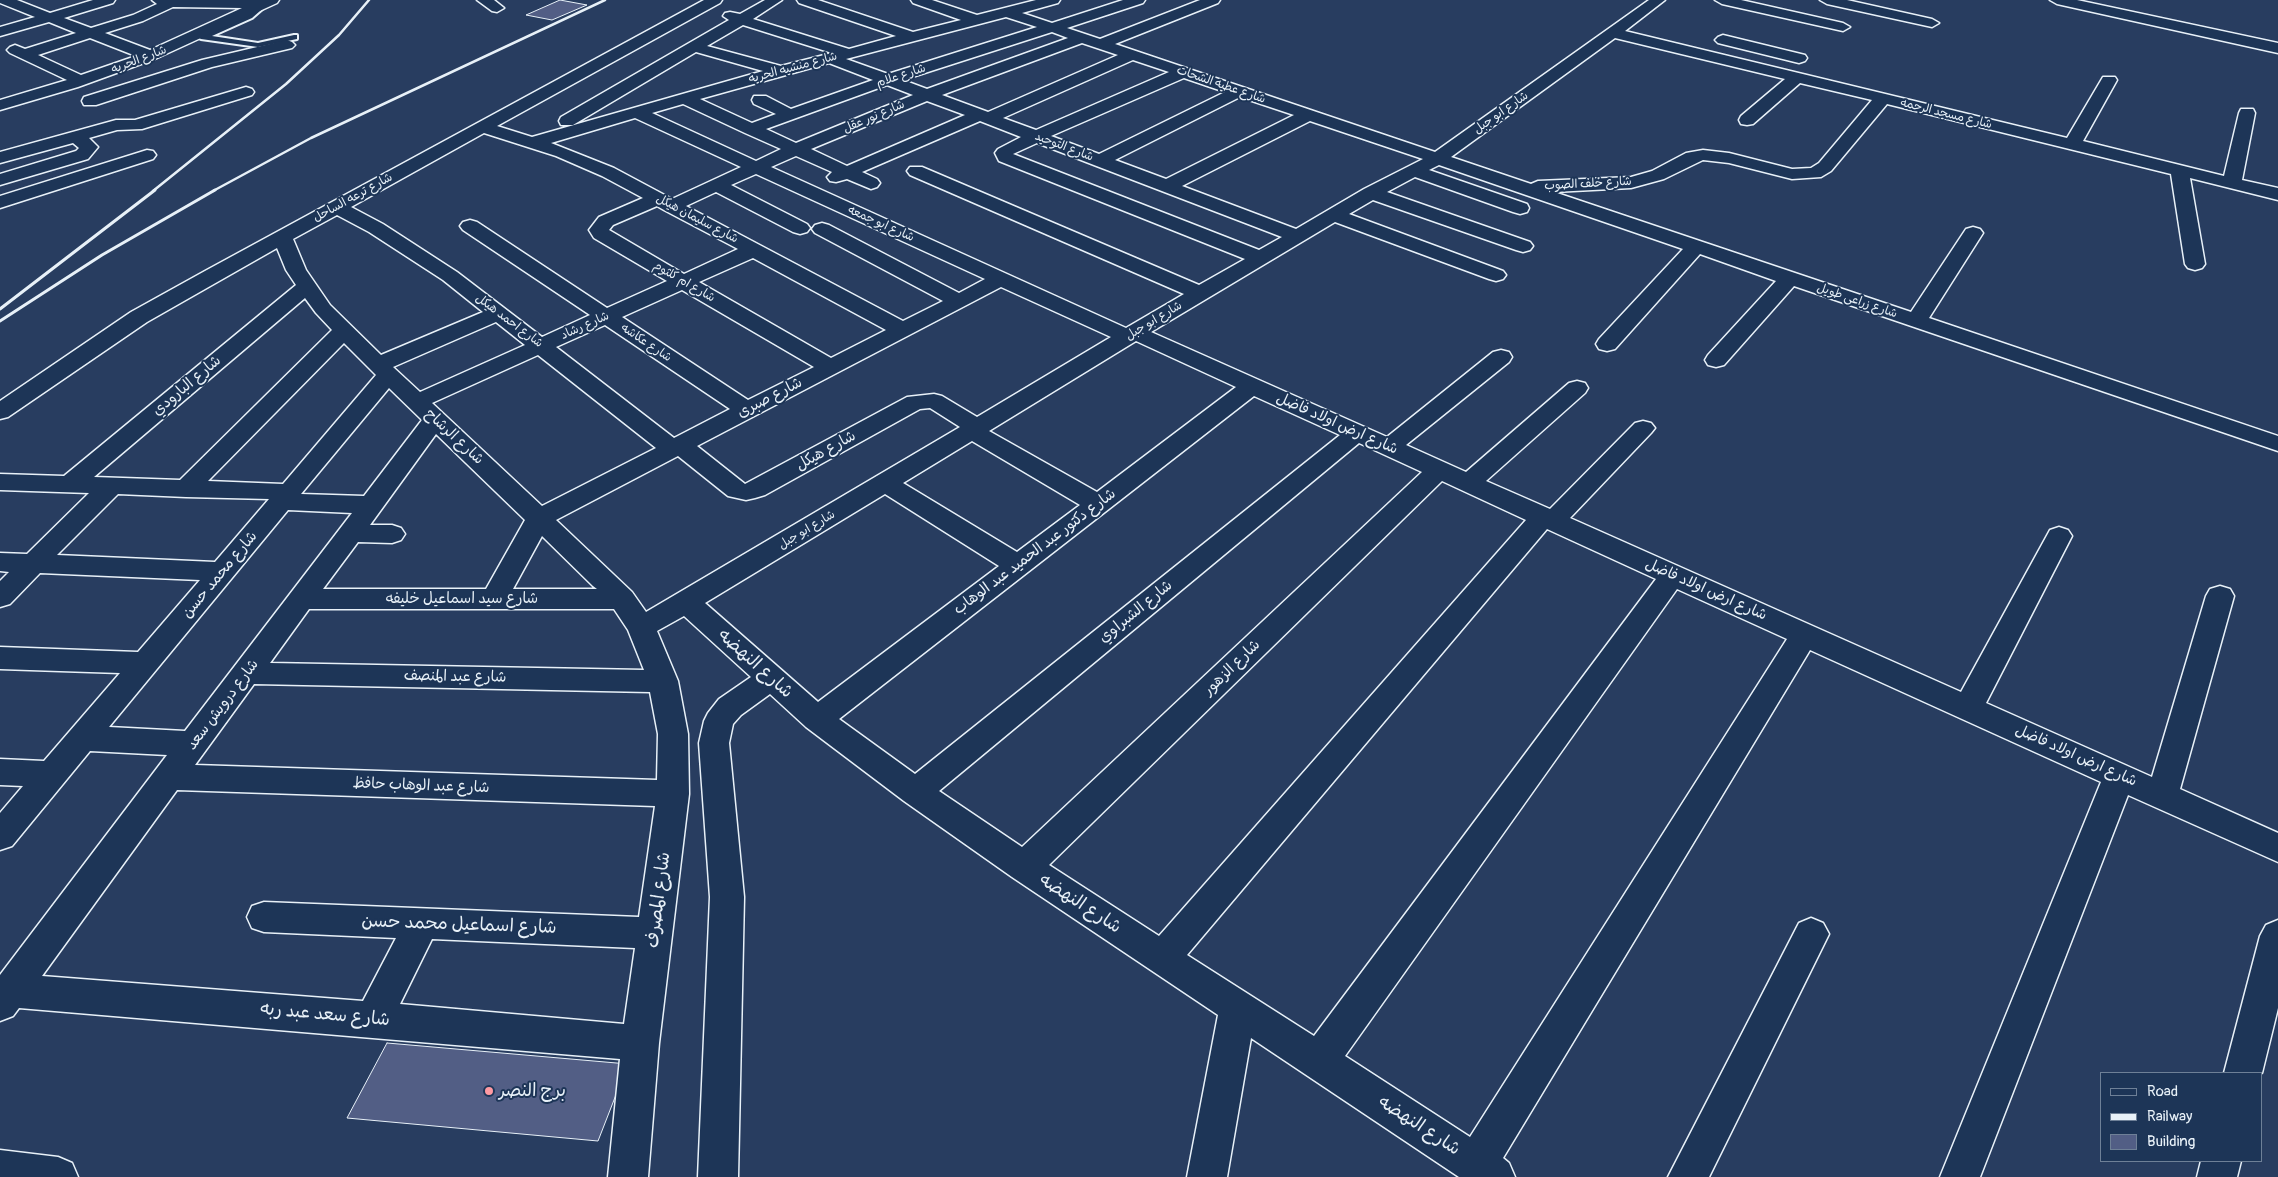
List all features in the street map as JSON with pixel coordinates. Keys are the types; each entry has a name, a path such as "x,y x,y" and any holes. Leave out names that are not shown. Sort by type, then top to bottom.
{"street":[{"path":"0,32 108,0"},
{"path":"484,0 497,8"},
{"path":"532,141 775,0"},
{"path":"804,0 945,44 967,54"},
{"path":"918,0 976,20"},
{"name":"شارع منشيه الحريه","path":"532,141 847,53 1006,12 1028,2 1053,0"},
{"name":"شارع علام","path":"751,129 887,80 1138,0"},
{"path":"1101,44 1213,0"},
{"name":"شارع ابو جبل","path":"640,627 686,602 1200,293 1371,193 1437,159 1614,33 1642,21 1658,0"},
{"path":"1722,0 1843,27"},
{"path":"1827,0 1932,24"},
{"path":"2057,0 2278,48"},
{"path":"5,1 150,56"},
{"path":"24,54 138,18 169,1 268,2"},
{"name":"شارع الحريه","path":"0,105 76,83 150,56 210,32 268,2"},
{"path":"709,3 742,19 847,53"},
{"name":"شارع ترعه الساحل","path":"0,412 66,365 139,317 709,3"},
{"path":"2125,15 2137,5"},
{"path":"848,15 866,8"},
{"name":"شارع عطيه الشحات","path":"1006,12 1437,159"},
{"path":"138,18 164,22"},
{"path":"182,26 210,32"},
{"name":"شارع مسجد الرحمه","path":"1614,33 2278,194"},
{"path":"1706,36 1799,58"},
{"name":"شارع نور عقل","path":"665,202 716,185 796,149 927,95 1082,38"},
{"path":"0,158 76,136 103,112 208,63 290,41"},
{"path":"0,43 76,83 103,112 120,126 136,125 246,92 208,63"},
{"path":"695,47 781,71"},
{"path":"806,190 1132,55"},
{"name":"شارع التوحيد","path":"830,58 1298,236"},
{"path":"1183,72 1036,136 1010,148 1004,153 1006,157 1261,258"},
{"path":"1747,120 1797,78"},
{"path":"2072,145 2109,80"},
{"path":"1100,161 1239,91"},
{"path":"683,98 871,183"},
{"name":"شارع خلف الصوب","path":"1521,198 1631,182 1658,175 1692,156 1703,155 1729,158 1786,173 1815,173 1825,167 1883,98"},
{"path":"760,100 790,115"},
{"name":"شارع ابو جمعه","path":"635,112 1001,279 1131,335"},
{"path":"2232,183 2248,113"},
{"path":"1167,186 1308,115"},
{"name":"شارع سليمان هيكل","path":"483,127 532,141 600,168 904,330"},
{"path":"0,180 82,155 89,147 76,136"},
{"path":"0,202 148,155"},
{"name":"شارع زراعى طويل","path":"1437,159 1521,198 1696,246 2278,444"},
{"path":"916,171 1200,293"},
{"path":"1415,171 1521,198"},
{"path":"2180,171 2196,264"},
{"path":"716,185 800,228"},
{"path":"1371,193 1524,246"},
{"name":"شارع ام كلثوم","path":"665,202 606,221 599,230 600,234 830,367"},
{"name":"شارع احمد هيكل","path":"337,207 413,251 676,447"},
{"path":"1334,215 1496,275"},
{"name":"شارع عكاشه","path":"470,226 746,410"},
{"path":"822,229 959,301"},
{"path":"1916,321 1973,233"},
{"name":"شارع الرشاح","path":"282,237 292,262 306,287 343,331 603,578 622,600 640,627"},
{"path":"1607,344 1696,246"},
{"name":"شارع رشاد","path":"426,410 541,346 753,250"},
{"path":"1716,360 1790,278"},
{"name":"شارع صبرى","path":"539,518 1001,279"},
{"name":"شارع البارودي","path":"68,485 306,287"},
{"path":"383,370 499,314"},
{"path":"186,489 343,331"},
{"name":"شارع ارض اولاد فاضل","path":"1131,335 1389,447 2278,848"},
{"path":"1389,447 1501,357"},
{"name":"شارع محمد حسن","path":"0,836 285,497 383,370"},
{"name":"شارع دكتور عبد الحميد عبد الوهاب","path":"817,719 1252,386"},
{"path":"1468,483 1576,388"},
{"name":"شارع هيكل","path":"676,447 737,490 746,492 756,489 915,402 934,401 975,429"},
{"name":"شارع درويش سعد","path":"5,997 372,505 426,410"},
{"path":"1162,958 1548,519 1642,428"},
{"path":"975,429 1098,504"},
{"name":"شارع الشبراوي","path":"915,792 1357,433"},
{"name":"شارع الزهور","path":"1024,867 1439,470"},
{"path":"0,482 186,489 372,505"},
{"path":"885,483 1017,566"},
{"path":"0,597 111,486"},
{"path":"494,599 539,518"},
{"path":"351,533 392,534"},
{"path":"1968,708 2059,536"},
{"path":"0,562 221,572"},
{"path":"1319,1061 1673,575"},
{"path":"2162,796 2220,596"},
{"name":"شارع سيد اسماعيل خليفه","path":"301,599 622,600"},
{"name":"شارع النهضه","path":"686,602 817,719 915,792 1024,867 1486,1170"},
{"name":"شارع المصرف","path":"628,1177 640,1043 673,794 672,734 663,681 653,653 640,627"},
{"path":"1486,1170 1805,634"},
{"path":"0,658 145,663"},
{"name":"شارع عبد المنصف","path":"246,674 663,681"},
{"path":"718,1177 727,897 714,742 719,721 730,707 770,678"},
{"path":"81,738 193,744"},
{"path":"0,772 51,774"},
{"path":"1960,1177 2120,776"},
{"name":"شارع عبد الوهاب حافظ","path":"169,777 673,794"},
{"name":"شارع اسماعيل محمد حسن","path":"264,917 655,933"},
{"path":"373,1019 422,924"},
{"path":"1688,1177 1811,934"},
{"path":"2243,1072 2278,936"},
{"name":"شارع سعد عبد ربه","path":"5,997 373,1019 640,1043"},
{"path":"1207,1177 1238,1008"},
{"path":"2217,1177 2221,1162"},
{"path":"0,1170 58,1177"}],"lane":[{"path":"210,32 242,29"},
{"path":"210,32 258,45 290,41"}],"building":[{"path":"560,0 587,5 552,20 526,15"},
{"name":"برج النصر","path":"387,1043 628,1064 598,1141 347,1118"}],"railway":[{"path":"153,191 286,84 339,35 369,0"},
{"path":"213,191 311,138 605,0"},
{"path":"0,309 155,190"},
{"path":"0,321 102,255 215,190"}],"place":[{"name":"برج النصر","path":"489,1091"}]}
